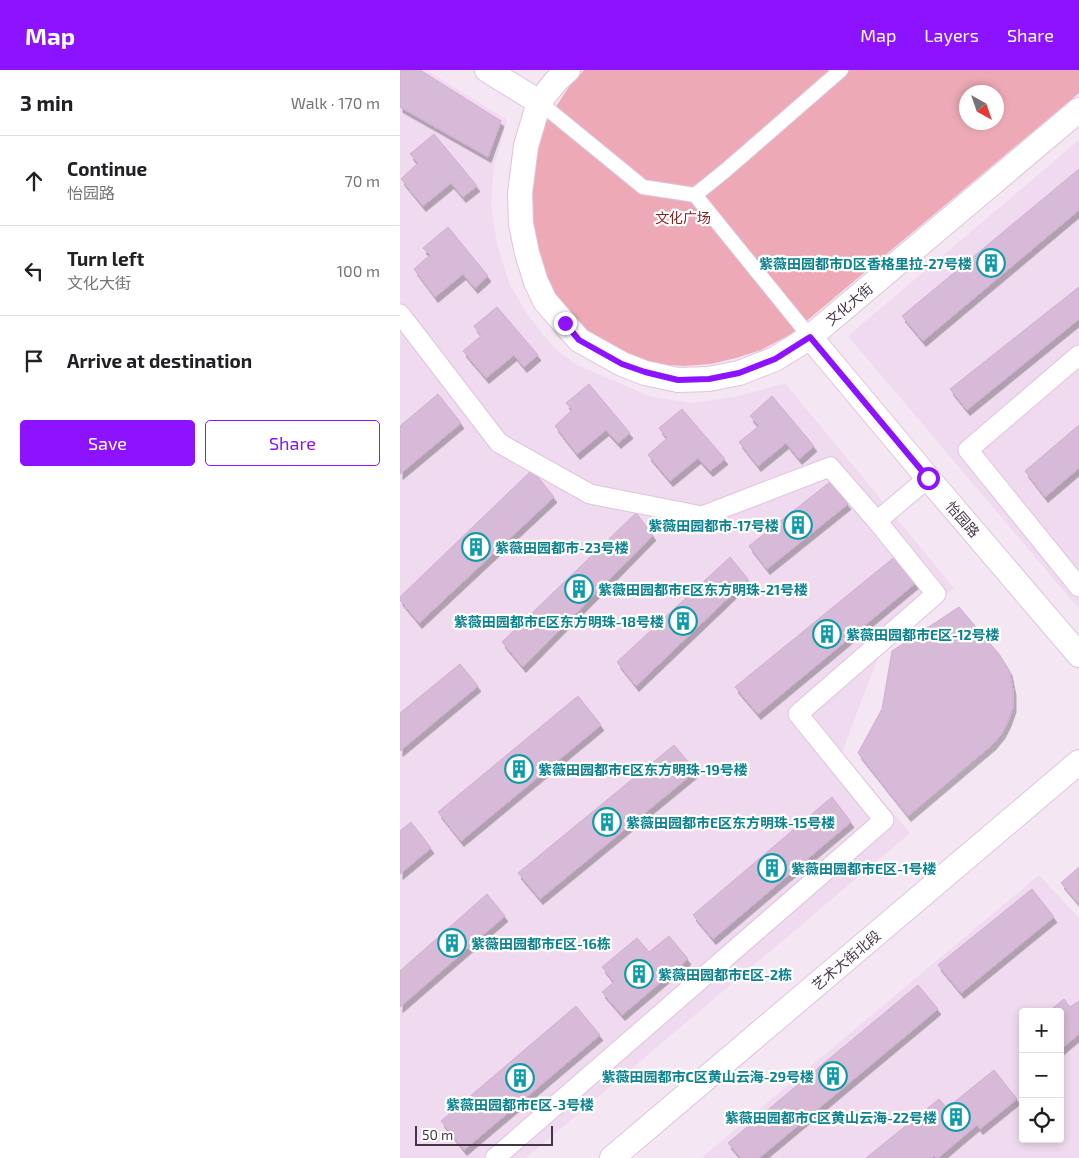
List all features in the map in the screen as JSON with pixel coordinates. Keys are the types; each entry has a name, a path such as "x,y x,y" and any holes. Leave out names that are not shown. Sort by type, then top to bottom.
{"street":[{"path":"487,70 538,102 642,187 695,195 810,337"},
{"name":"文化大街","path":"568,70 538,102 526,146 520,193 522,224 527,253 536,282 545,300 579,340 622,364 678,380 709,379 739,373 775,359 810,337 1079,110"},
{"path":"695,195 841,70"},
{"path":"400,314 499,443 590,494 702,516 830,467 936,594 798,714 884,820 495,1158"},
{"name":"怡园路","path":"810,337 1079,654"},
{"path":"1079,355 968,450 1079,586"},
{"path":"877,521 928,478"},
{"name":"艺术大街北段","path":"612,1158 1079,762"}],"shaded area":[{"path":"400,70 426,70 507,120 494,167 491,203 497,244 509,283 527,314 554,348 577,365 649,396 690,403 735,397 785,383 954,588 882,647 842,752 910,833 526,1158 400,1158"},
{"path":"1079,140 1079,609 848,336"},
{"path":"1039,875 1079,918 1079,1158 701,1158"}],"green space":[{"name":"文化广场","path":"584,70 1079,70 1079,93 791,334 761,350 711,364 684,366 653,364 619,353 593,337 551,291 536,255 532,225 535,159 546,122 568,88"}],"building":[{"path":"400,70 420,70 501,121 488,157 400,107"},
{"path":"434,134 477,186 463,197 451,183 423,206 401,179 418,163 410,154"},
{"name":"紫薇田园都市D区香格里拉-27号楼","path":"1079,169 1079,210 923,341 902,316"},
{"path":"448,227 488,276 475,288 463,274 435,297 414,269 430,255 423,248"},
{"path":"1079,287 1079,319 967,410 950,389"},
{"path":"497,307 538,355 524,367 514,355 486,378 463,351 481,336 474,326"},
{"path":"589,384 630,433 618,443 606,430 577,454 555,426 572,410 566,403"},
{"path":"438,394 461,423 400,474 400,426"},
{"path":"772,396 814,446 799,459 786,443 758,466 739,442 759,426 750,416"},
{"path":"682,409 725,459 710,471 698,458 670,481 648,455 667,438 659,428"},
{"path":"1079,425 1079,468 1045,497 1025,471"},
{"name":"紫薇田园都市-23号楼","path":"532,470 554,497 419,623 400,600 400,597"},
{"name":"紫薇田园都市-17号楼","path":"830,482 848,504 767,569 749,546"},
{"name":"紫薇田园都市E区东方明珠-21号楼","path":"636,513 653,535 523,667 502,642"},
{"name":"紫薇田园都市E区-12号楼","path":"897,555 918,581 758,714 735,687"},
{"name":"紫薇田园都市E区东方明珠-18号楼","path":"730,557 748,579 636,686 617,662"},
{"path":"959,607 999,654 1009,670 1013,690 1013,707 1002,733 993,744 908,816 858,753 882,709 892,651"},
{"path":"460,664 478,686 400,751 400,713"},
{"name":"紫薇田园都市E区东方明珠-19号楼","path":"578,696 601,725 461,841 438,812"},
{"name":"紫薇田园都市E区东方明珠-15号楼","path":"674,745 696,771 540,899 518,873"},
{"name":"紫薇田园都市E区-1号楼","path":"832,797 851,822 713,939 693,915"},
{"path":"411,822 431,848 400,874 400,831"},
{"path":"1079,867 1079,904 1061,883"},
{"path":"1032,889 1054,917 961,993 938,965"},
{"name":"紫薇田园都市E区-16栋","path":"487,894 505,916 400,1007 400,971"},
{"name":"紫薇田园都市E区-2栋","path":"669,936 688,959 622,1015 602,992 614,982 602,967 637,938 649,952"},
{"name":"紫薇田园都市C区黄山云海-29号楼","path":"918,985 938,1009 759,1158 741,1158 728,1143"},
{"path":"1064,999 1070,1007 1079,1001 1079,1034 1064,1047 1064,1008 1053,1008"},
{"name":"紫薇田园都市E区-3号楼","path":"576,1006 600,1035 464,1150 441,1121"},
{"name":"紫薇田园都市C区黄山云海-22号楼","path":"994,1070 1017,1099 980,1129 977,1125 938,1158 934,1156 932,1158 866,1158 939,1099 947,1108"}],"place":[{"name":"紫薇田园都市D区香格里拉-27号楼","path":"991,263"},
{"name":"紫薇田园都市-17号楼","path":"798,525"},
{"name":"紫薇田园都市-23号楼","path":"476,547"},
{"name":"紫薇田园都市E区东方明珠-21号楼","path":"579,589"},
{"name":"紫薇田园都市E区东方明珠-18号楼","path":"683,621"},
{"name":"紫薇田园都市E区-12号楼","path":"827,634"},
{"name":"紫薇田园都市E区东方明珠-19号楼","path":"519,769"},
{"name":"紫薇田园都市E区东方明珠-15号楼","path":"607,822"},
{"name":"紫薇田园都市E区-1号楼","path":"772,868"},
{"name":"紫薇田园都市E区-16栋","path":"452,943"},
{"name":"紫薇田园都市E区-2栋","path":"639,974"},
{"name":"紫薇田园都市C区黄山云海-29号楼","path":"833,1076"},
{"name":"紫薇田园都市E区-3号楼","path":"520,1078"},
{"name":"紫薇田园都市C区黄山云海-22号楼","path":"956,1117"}],"route":[{"path":"565,323 579,340 622,364 678,380 709,379 739,373 775,359 810,337 928,478"}]}
